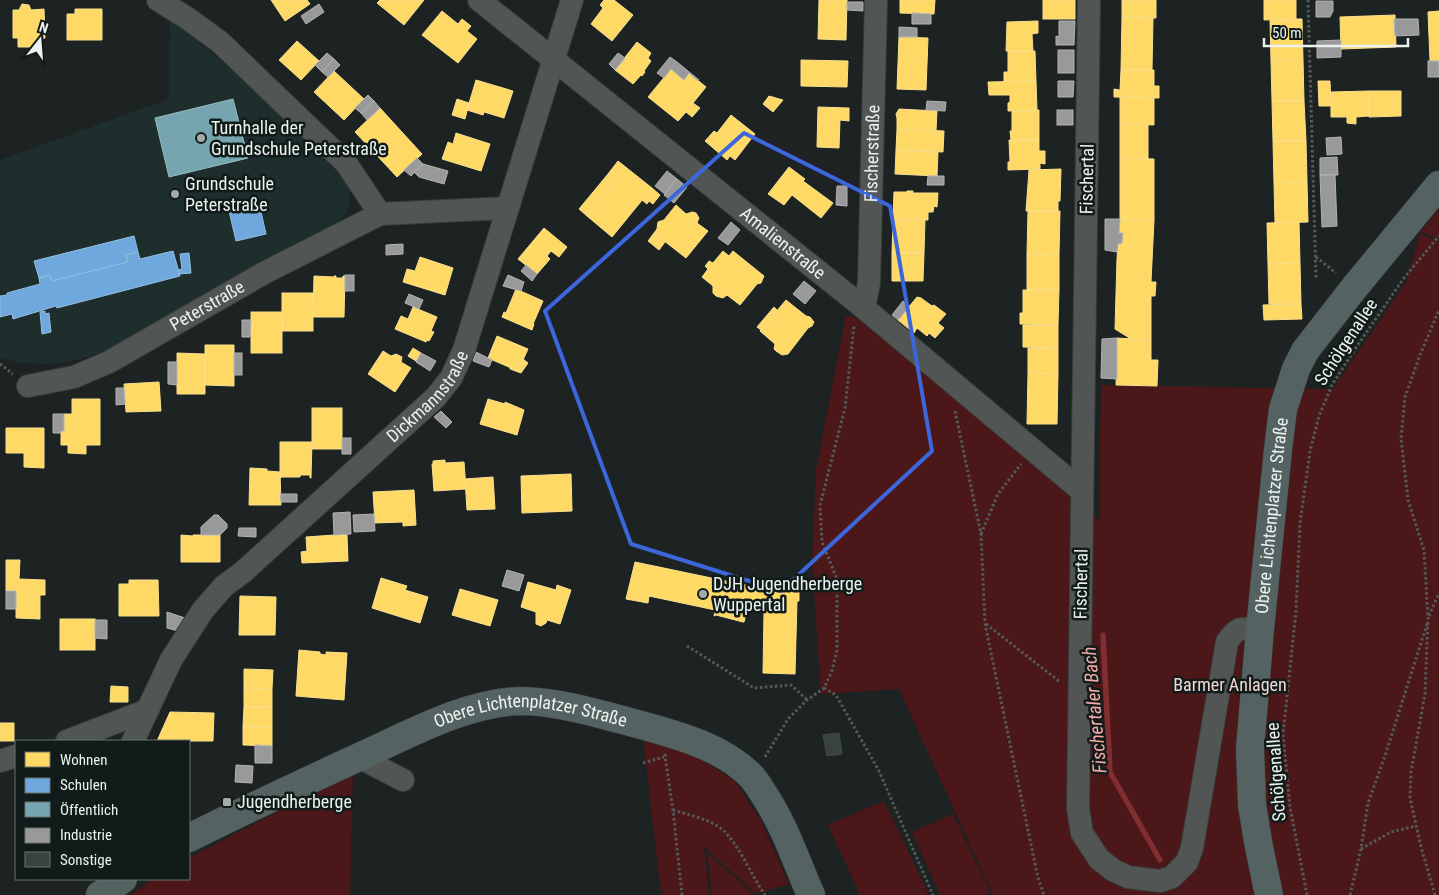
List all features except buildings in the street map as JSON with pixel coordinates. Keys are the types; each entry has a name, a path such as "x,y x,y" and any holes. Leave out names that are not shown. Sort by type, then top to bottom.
{"main road":[{"name":"Obere Lichtenplatzer Straße","path":"1269,895 1258,847 1252,805 1250,749 1260,629 1283,409 1296,369 1305,351 1439,185"},
{"name":"Obere Lichtenplatzer Straße","path":"190,838 359,757 463,712 492,704 522,701 556,705 603,715 670,745 720,754 735,762 753,778 770,803 811,895"},
{"path":"100,895 122,880"}],"street":[{"path":"158,0 220,42 339,156 346,163 380,214"},
{"name":"Amalienstraße","path":"480,0 864,308 1082,491"},
{"name":"Dickmannstraße","path":"133,740 171,660 203,610 224,586 243,572 436,397 451,378 464,350 572,0"},
{"name":"Fischerstraße","path":"864,308 869,283 876,0"},
{"name":"Fischertal","path":"1089,0 1078,809 1082,833 1098,859 1114,870 1128,877 1160,881 1172,877 1187,862 1192,848 1227,642 1233,633 1240,628 1260,629"},
{"name":"Peterstraße","path":"28,386 74,377 109,362 264,273 380,214 507,208"},
{"path":"70,740 148,710"},
{"path":"0,761 15,756"},
{"path":"359,757 403,780"}],"path":[{"path":"1308,0 1316,278"},
{"name":"Schölgenallee","path":"1307,895 1290,807 1283,734 1296,611 1300,523 1310,450 1319,416 1332,385 1404,278 1439,236"},
{"path":"769,749 788,720 807,700 824,688 832,671 837,650 837,579 822,542 820,505 845,408 855,322 864,308"},
{"path":"1434,895 1410,798 1411,772 1425,694 1428,618 1424,550 1408,500 1401,438 1405,397 1420,354 1439,310"},
{"path":"948,379 981,534 985,624 1038,878 1044,895"},
{"path":"981,534 998,494 1032,449"},
{"path":"1350,895 1361,849 1368,803 1422,643 1428,618 1439,593"},
{"path":"985,624 1079,697"},
{"path":"687,646 754,688 790,685 807,700"},
{"path":"824,688 836,696 879,771 933,895"},
{"path":"643,763 670,745"},
{"path":"670,745 673,810 682,895"},
{"path":"673,810 711,823 722,830 735,846 765,895"},
{"path":"1361,849 1390,832 1416,826"}],"highlighted area":[{"path":"744,133 890,206 932,451 781,591 631,544 545,311"}],"shaded area":[{"name":"Grundschule Peterstraße","path":"170,20 208,49 276,110 343,178 349,187 350,201 347,212 341,220 110,348 85,358 46,364 21,363 0,358 0,160 169,99"}],"green space":[{"path":"1439,209 1439,240 1421,231"},
{"name":"Barmer Anlagen","path":"1420,233 1439,242 1439,895 993,895 899,689 821,694 812,563 816,470 846,315 867,322 1099,521 1101,385 1333,389 1406,282"},
{"path":"643,736 700,759 734,780 761,821 789,884 756,894 704,847 709,895 661,895"},
{"path":"353,772 350,895 129,895 152,880 190,880 190,857"},
{"path":"884,801 929,895 860,895 828,825"},
{"path":"953,814 990,892 984,895 940,895 912,832"},
{"path":"707,852 754,895 712,895"}],"waterway":[{"name":"Fischertaler Bach","path":"1103,635 1110,772 1160,860"}],"place":[{"name":"Turnhalle der Grundschule Peterstraße","path":"201,138"},
{"name":"Grundschule Peterstraße","path":"175,194"},
{"name":"DJH Jugendherberge Wuppertal","path":"703,594"},
{"name":"Jugendherberge","path":"227,802"}]}
